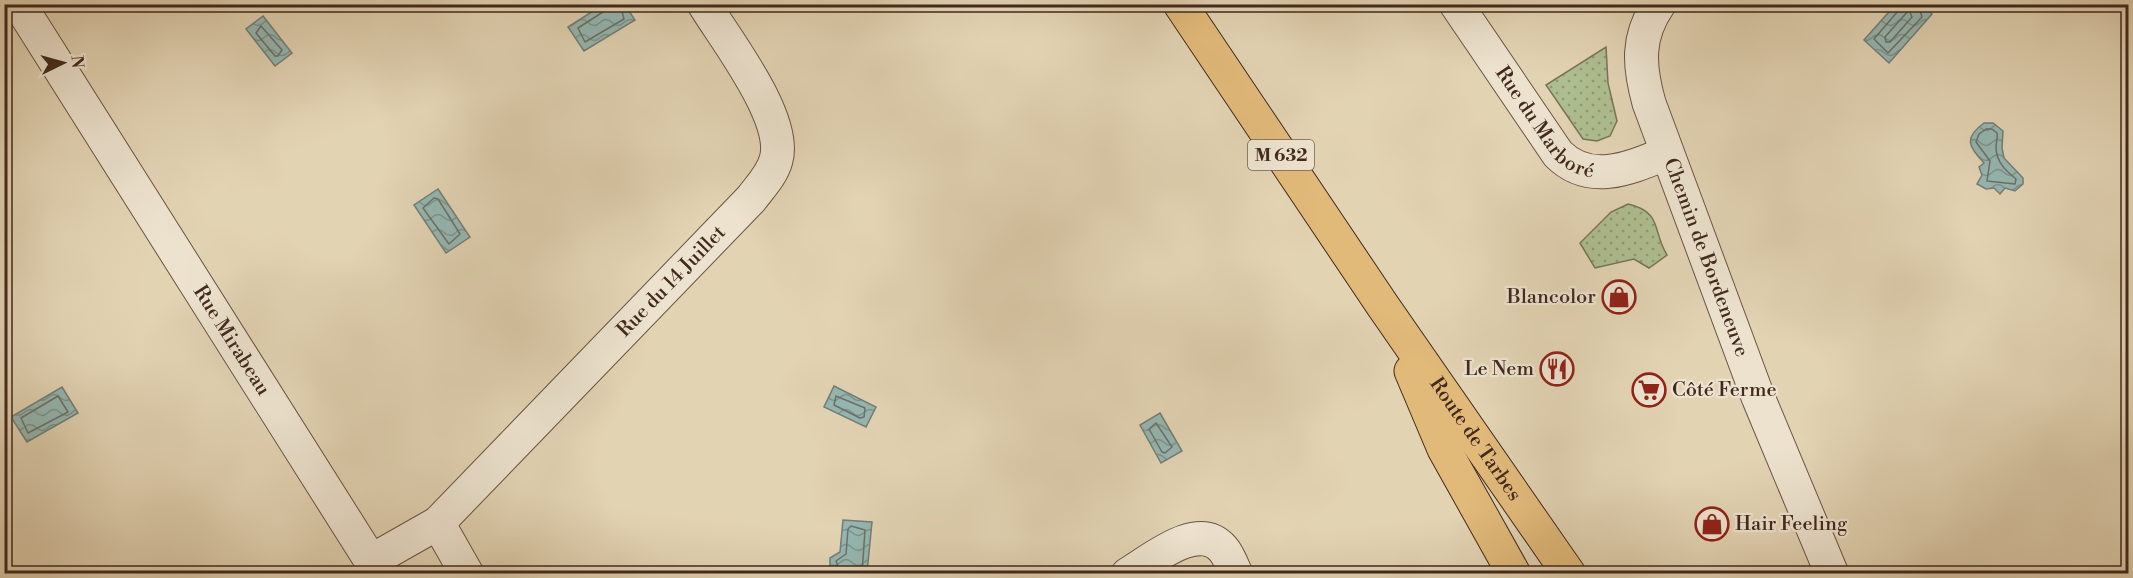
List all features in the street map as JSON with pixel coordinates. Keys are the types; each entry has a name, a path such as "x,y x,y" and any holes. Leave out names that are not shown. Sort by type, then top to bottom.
{"main road":[{"name":"Route de Tarbes","path":"1180,4 1383,306 1569,573"},
{"name":"Route de Tarbes","path":"1383,306 1444,449 1514,573"}],"street":[{"name":"Rue Mirabeau","path":"19,4 364,567 438,523"},
{"name":"Rue du 14 Juillet","path":"438,523 751,199 767,179 777,160 777,137 771,113 704,4"},
{"name":"Rue du Marboré","path":"1456,4 1558,154 1571,165 1594,173 1616,171 1667,153"},
{"name":"Chemin de Bordeneuve","path":"1659,4 1646,24 1640,64 1649,103 1758,397 1832,573"},
{"path":"438,523 467,573"},
{"path":"1128,573 1187,540 1202,538 1222,547 1236,573"}],"green space":[{"path":"1606,47 1608,83 1617,121 1610,136 1597,141 1583,139 1546,85"},
{"path":"1628,204 1647,212 1652,217 1667,255 1649,268 1634,259 1595,268 1580,243 1611,212"}],"water":[{"path":"604,4 625,5 635,20 584,51 568,27"},
{"path":"1896,4 1921,5 1932,14 1889,63 1864,40"},
{"path":"263,16 292,53 275,66 246,29"},
{"path":"1984,123 1993,123 2003,131 2004,158 2023,178 2023,184 2015,191 2005,188 2000,194 1994,188 1986,189 1977,184 1982,175 1979,167 1984,163 1970,143 1973,133"},
{"path":"438,189 470,237 446,253 414,205"},
{"path":"834,386 876,407 866,427 824,407"},
{"path":"62,387 78,413 27,442 11,417"},
{"path":"1160,413 1182,451 1161,463 1140,425"},
{"path":"843,520 872,522 867,573 838,573 830,567 830,558 840,552"}],"place":[{"name":"Blancolor","path":"1619,297"},
{"name":"Le Nem","path":"1557,369"},
{"name":"Côté Ferme","path":"1649,390"},
{"name":"Hair Feeling","path":"1712,524"}]}
